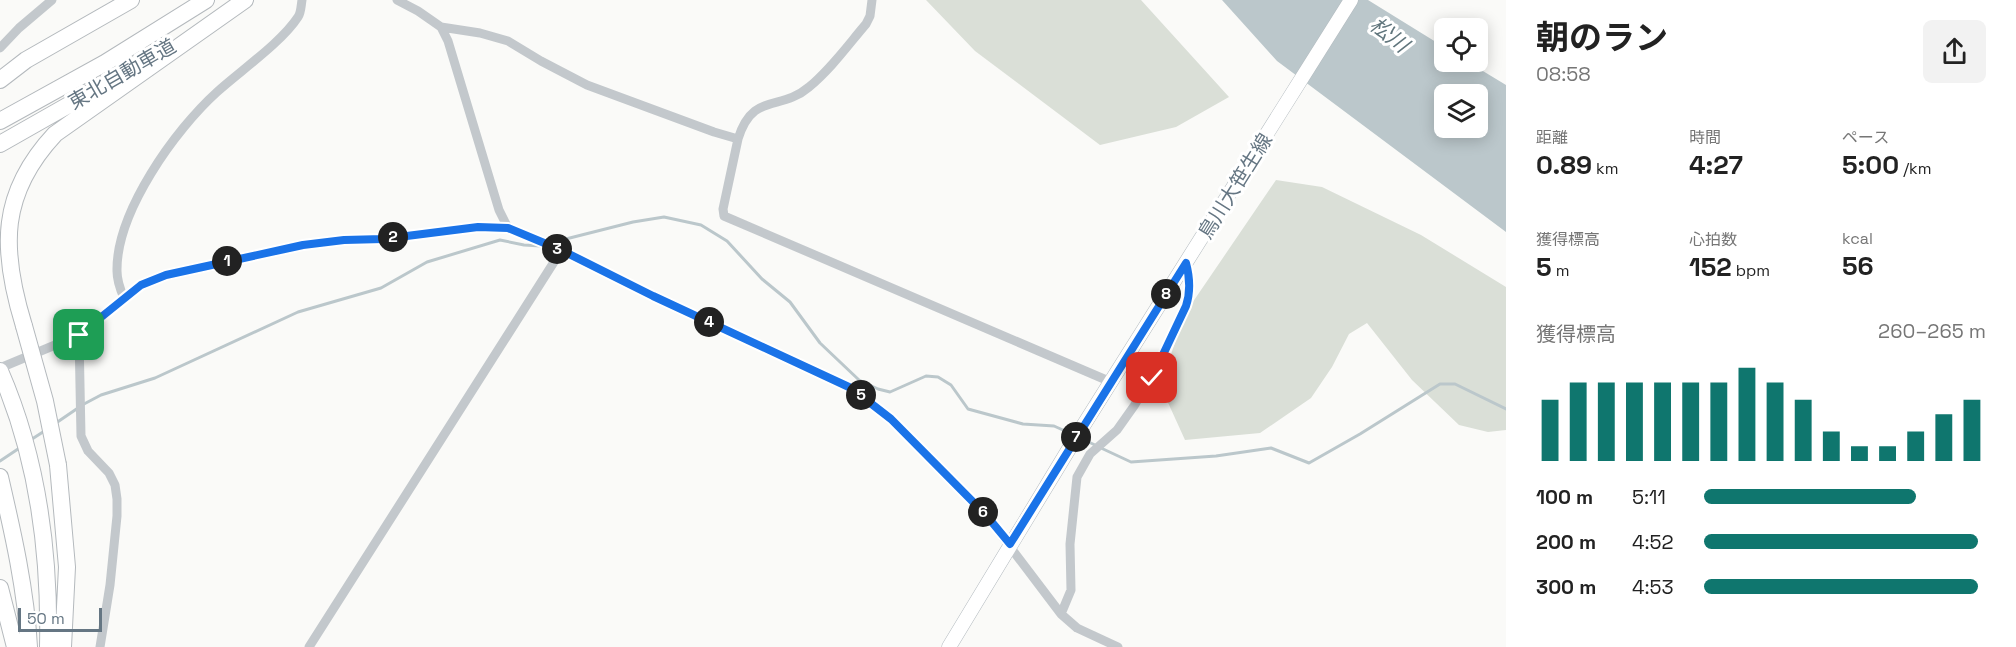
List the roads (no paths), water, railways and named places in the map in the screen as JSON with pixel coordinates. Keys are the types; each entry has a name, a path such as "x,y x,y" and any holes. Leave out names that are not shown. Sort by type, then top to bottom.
{"highway":[{"path":"0,80 26,60 131,0"},
{"name":"東北自動車道","path":"0,122 105,63 206,0"},
{"path":"63,647 67,567 58,465 45,401 4,258 2,231 5,204 21,169 33,154 55,134 244,0"},
{"name":"東北自動車道","path":"0,144 168,48 244,0"},
{"path":"0,370 19,419 33,477 46,559 48,647"},
{"path":"0,477 25,599 28,647"},
{"path":"0,588 15,647"}],"street":[{"path":"0,48 19,28 52,0"},
{"path":"124,298 117,272 119,247 140,192 178,134 217,92 287,30 299,16 302,0"},
{"path":"397,0 441,27 480,33 508,41 587,85 738,139"},
{"path":"872,0 870,16 866,24 817,80 798,95 756,108 748,117 738,139 723,209 724,216 1111,382"},
{"name":"鳥川大笹生線","path":"948,647 1010,544 1351,0"},
{"path":"441,27 448,41 499,210 508,228"},
{"path":"0,370 79,335 141,285 166,275 303,245 344,240 383,239 478,227 508,228 558,249 851,388 891,419 986,515 1061,614 1077,628 1118,647"},
{"path":"309,647 558,249"},
{"path":"1061,614 1071,590 1070,544 1077,477 1090,454 1117,430 1163,357 1189,297 1186,263"},
{"path":"79,335 81,436 88,451 109,472 115,485 117,499 111,573 100,647"}],"water":[{"name":"松川","path":"1222,0 1368,0 1434,41 1434,72 1485,72 1506,85 1506,232 1277,61"}],"waterway":[{"path":"550,243 633,222 664,217 701,225 727,241 762,279 790,302 820,343 859,380 890,392 926,376 938,377 951,385 968,409 1023,424 1054,426 1074,435"},
{"path":"84,404 101,395 155,378 298,312 381,288 427,262 500,240 541,246"},
{"path":"1101,448 1131,462 1216,456 1271,448 1309,463 1440,384 1455,384 1506,409"},
{"path":"56,423 78,408"},
{"path":"29,441 46,430"},
{"path":"1080,438 1095,445"},
{"path":"0,461 21,447"}]}
